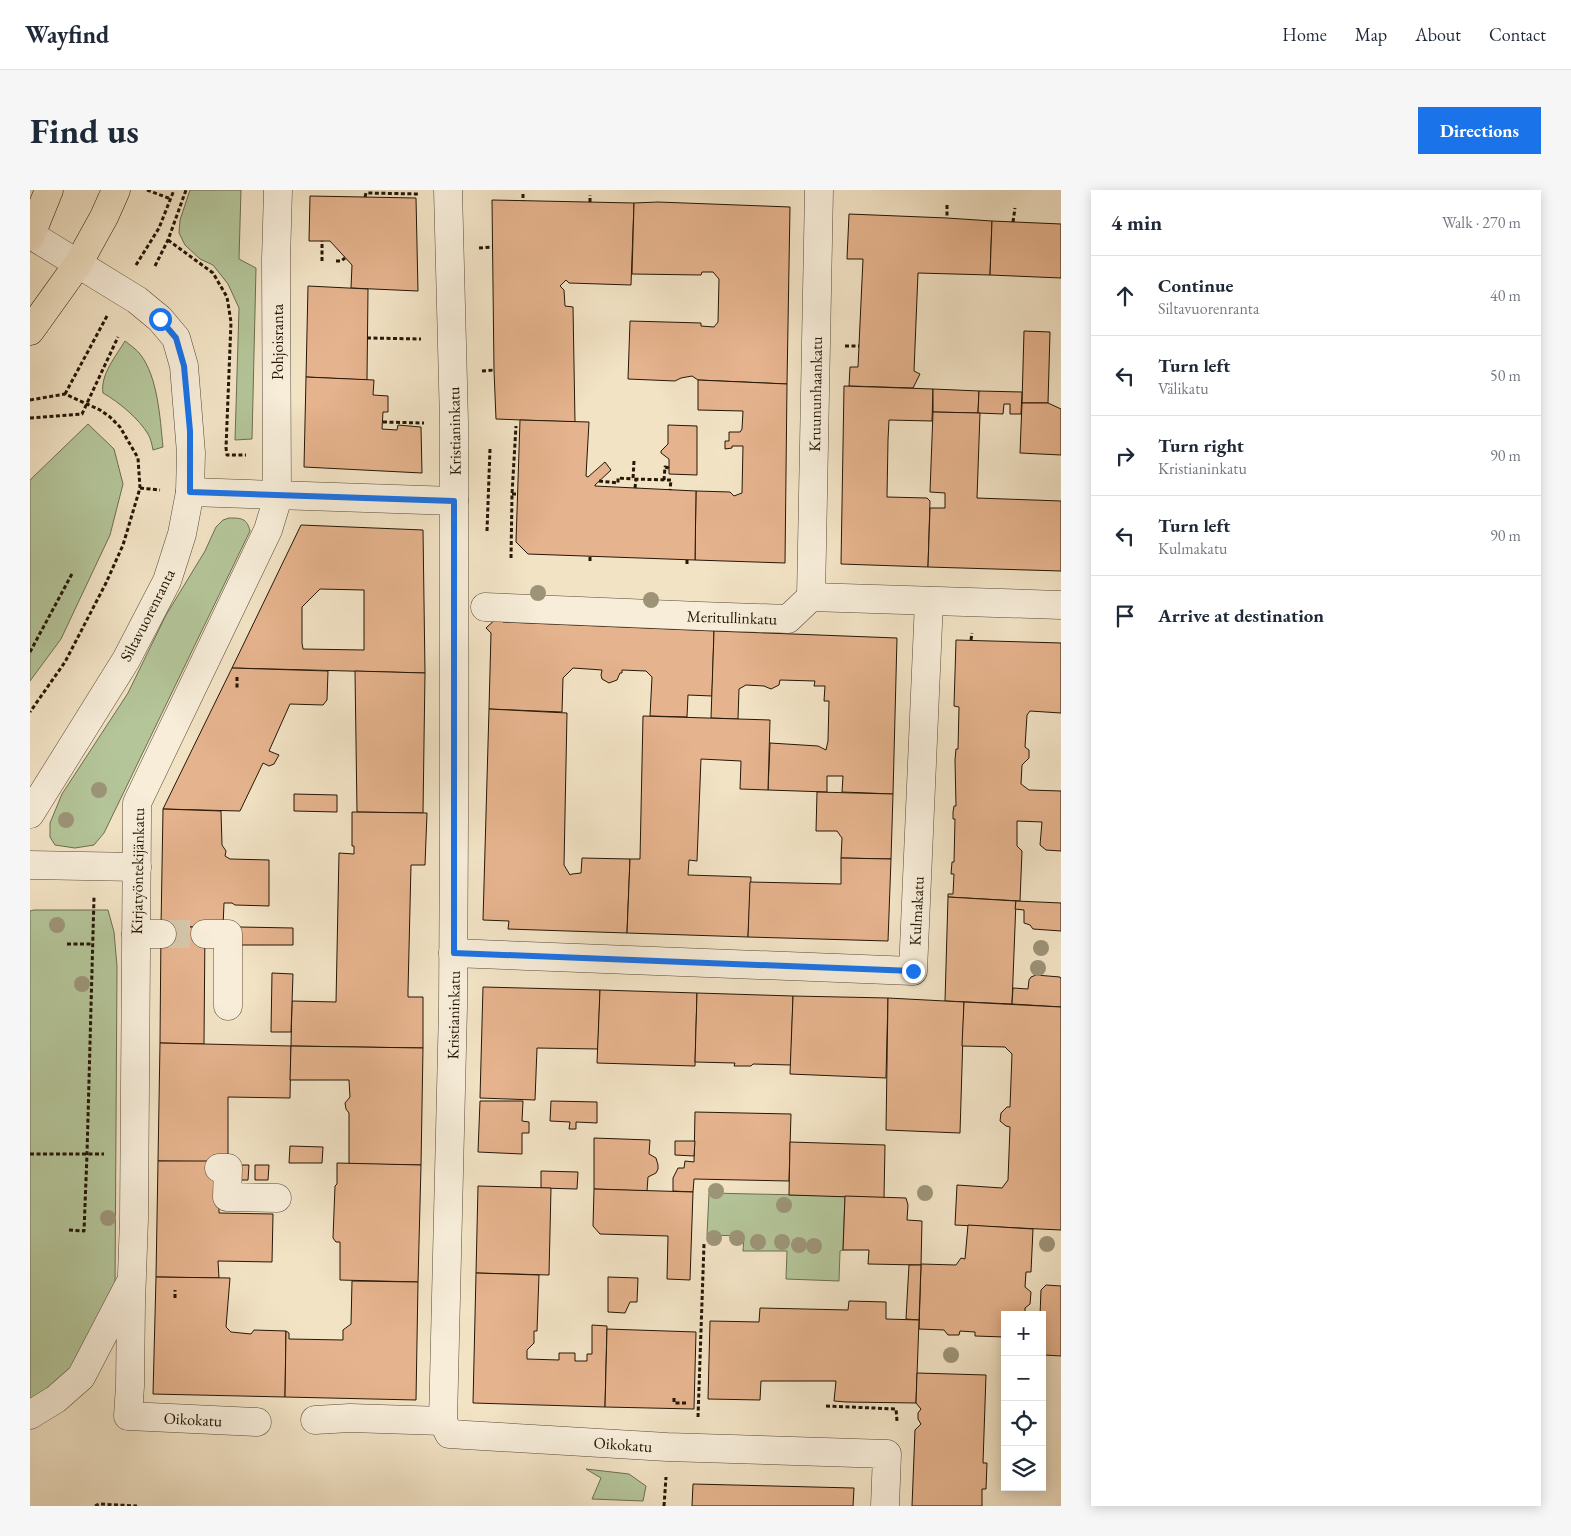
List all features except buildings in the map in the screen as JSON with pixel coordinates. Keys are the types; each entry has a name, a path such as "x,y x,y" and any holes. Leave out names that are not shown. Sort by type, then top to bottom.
{"main road":[{"name":"Siltavuorenranta","path":"31,236 49,190"},
{"path":"30,332 78,264 116,190"}],"street":[{"name":"Pohjoisranta","path":"277,495 276,260 278,190"},
{"name":"Kristianinkatu","path":"443,1421 454,953 454,422 448,190"},
{"name":"Kruununhaankatu","path":"811,597 819,190"},
{"name":"Siltavuorenranta","path":"30,814 126,660 167,580 182,534 190,492 191,453 184,366 176,338 148,308 122,289 31,236"},
{"path":"190,492 454,501"},
{"name":"Kirjatyöntekijänkatu","path":"128,1416 133,1277 146,1167 149,934 137,867 137,803 268,530 277,495"},
{"path":"811,597 1061,605"},
{"name":"Meritullinkatu","path":"485,607 788,619 811,597"},
{"name":"Kulmakatu","path":"454,953 913,971 929,601"},
{"path":"30,866 137,867"},
{"path":"205,934 228,934 228,1006"},
{"path":"219,1168 228,1168 227,1197 277,1198"},
{"name":"Kirjatyöntekijänkatu","path":"30,1416 56,1399 81,1377 133,1277"},
{"name":"Oikokatu","path":"128,1416 257,1422"},
{"path":"315,1420 350,1418 443,1421"},
{"name":"Oikokatu","path":"443,1421 450,1434 697,1447 887,1454 885,1506"}],"path":[{"path":"147,190 171,199"},
{"path":"159,228 174,190"},
{"path":"155,266 168,240 186,190"},
{"path":"366,197 366,193 421,194"},
{"path":"523,194 523,200"},
{"path":"590,195 590,202"},
{"path":"947,205 947,218"},
{"path":"1013,222 1015,208"},
{"path":"168,240 213,274 227,297 231,322 227,456"},
{"path":"322,241 322,261"},
{"path":"473,248 493,247"},
{"path":"336,261 341,261 345,258"},
{"path":"65,394 101,329"},
{"path":"30,417 82,414 118,337"},
{"path":"367,338 418,339"},
{"path":"30,400 65,394 105,414 120,427 138,458 140,488 123,545 106,583 65,662 30,712"},
{"path":"383,422 400,424 421,423"},
{"path":"511,558 516,426"},
{"path":"487,537 490,449"},
{"path":"634,461 635,488"},
{"path":"664,480 665,467 669,468"},
{"path":"599,481 618,483 618,478 670,480 670,490"},
{"path":"512,494 518,494"},
{"path":"590,556 590,561"},
{"path":"30,652 73,572"},
{"path":"971,640 972,632"},
{"path":"236,676 237,688"},
{"path":"69,1230 84,1231 94,894"},
{"path":"67,944 92,944"},
{"path":"30,1154 107,1154"},
{"path":"697,1447 704,1244"},
{"path":"175,1290 175,1298"},
{"path":"674,1398 674,1403 686,1403"},
{"path":"826,1406 896,1409 896,1420"},
{"path":"664,1506 665,1492"},
{"path":"95,1506 99,1504 137,1506"}],"green space":[{"path":"190,190 241,190 239,259 256,268 252,439 235,440 239,308 228,284 213,265 200,259 185,245 179,233 180,220"},
{"path":"125,341 140,354 151,374 157,398 163,447 153,450 149,436 144,428 122,406 103,393 106,373"},
{"path":"88,424 114,449 123,484 110,535 61,639 30,681 30,480"},
{"path":"229,518 245,521 250,531 104,833 94,845 75,848 55,845 50,837 50,823 62,794 128,693 166,615 205,551 216,527 223,520"},
{"path":"108,910 114,932 117,966 115,1288 71,1371 30,1405 30,911"},
{"path":"709,1193 845,1196 843,1250 840,1251 839,1281 786,1279 787,1251 743,1251 744,1236 707,1235"},
{"path":"586,1469 629,1474 646,1486 643,1501 592,1499 601,1478"}],"tunnel":[{"path":"162,934 205,934"}],"route":[{"path":"160,319 176,338 184,366 190,431 190,492 454,501 454,953 913,971"}]}
